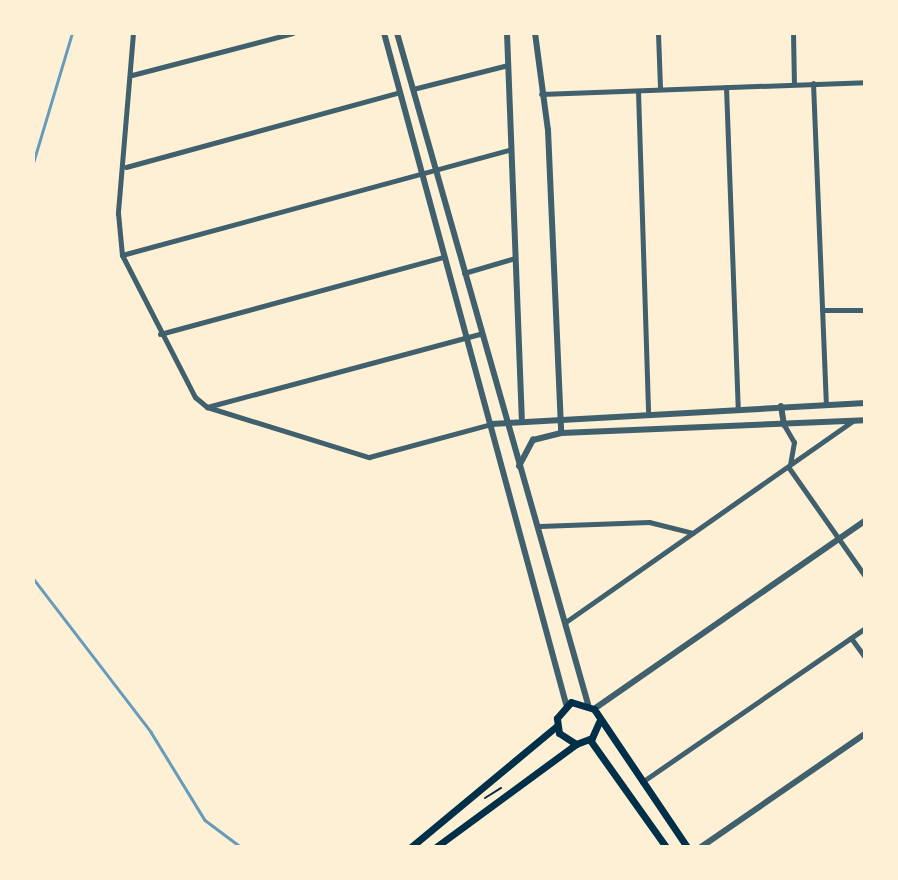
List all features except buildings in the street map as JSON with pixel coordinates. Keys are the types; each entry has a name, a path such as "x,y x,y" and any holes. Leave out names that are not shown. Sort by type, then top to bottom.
{"main road":[{"path":"411,847 557,726 566,704 591,706 599,722 687,847"},
{"path":"436,847 576,744 590,740 599,722"},
{"path":"557,726 576,744"},
{"path":"590,740 666,847"}],"street":[{"path":"133,33 126,167 118,213 122,255 160,334 207,407 369,457 522,418 865,402"},
{"path":"132,75 293,33"},
{"path":"384,33 424,173 465,340 537,576 566,704"},
{"path":"397,33 504,422 540,526 591,706 865,521"},
{"path":"507,33 509,150 522,418"},
{"path":"535,33 561,433"},
{"path":"658,33 660,88"},
{"path":"793,33 794,84"},
{"path":"413,89 508,65"},
{"path":"541,94 865,82"},
{"path":"813,83 826,404"},
{"path":"726,86 738,408"},
{"path":"638,91 648,411"},
{"path":"126,167 400,92"},
{"path":"122,255 509,150"},
{"path":"160,334 443,257"},
{"path":"464,273 515,258"},
{"path":"822,310 865,310"},
{"path":"207,407 480,334"},
{"path":"782,406 784,425 794,442 789,468 865,576"},
{"path":"567,621 854,420"},
{"path":"520,466 533,440 561,433 865,420"},
{"path":"540,526 649,522 693,533"},
{"path":"537,576 553,572"},
{"path":"642,782 865,628"},
{"path":"851,638 865,657"},
{"path":"701,847 865,734"}],"path":[{"path":"474,805 506,785"}],"waterway":[{"path":"33,163 72,33"},
{"path":"33,578 151,732 205,820 241,847"}]}
